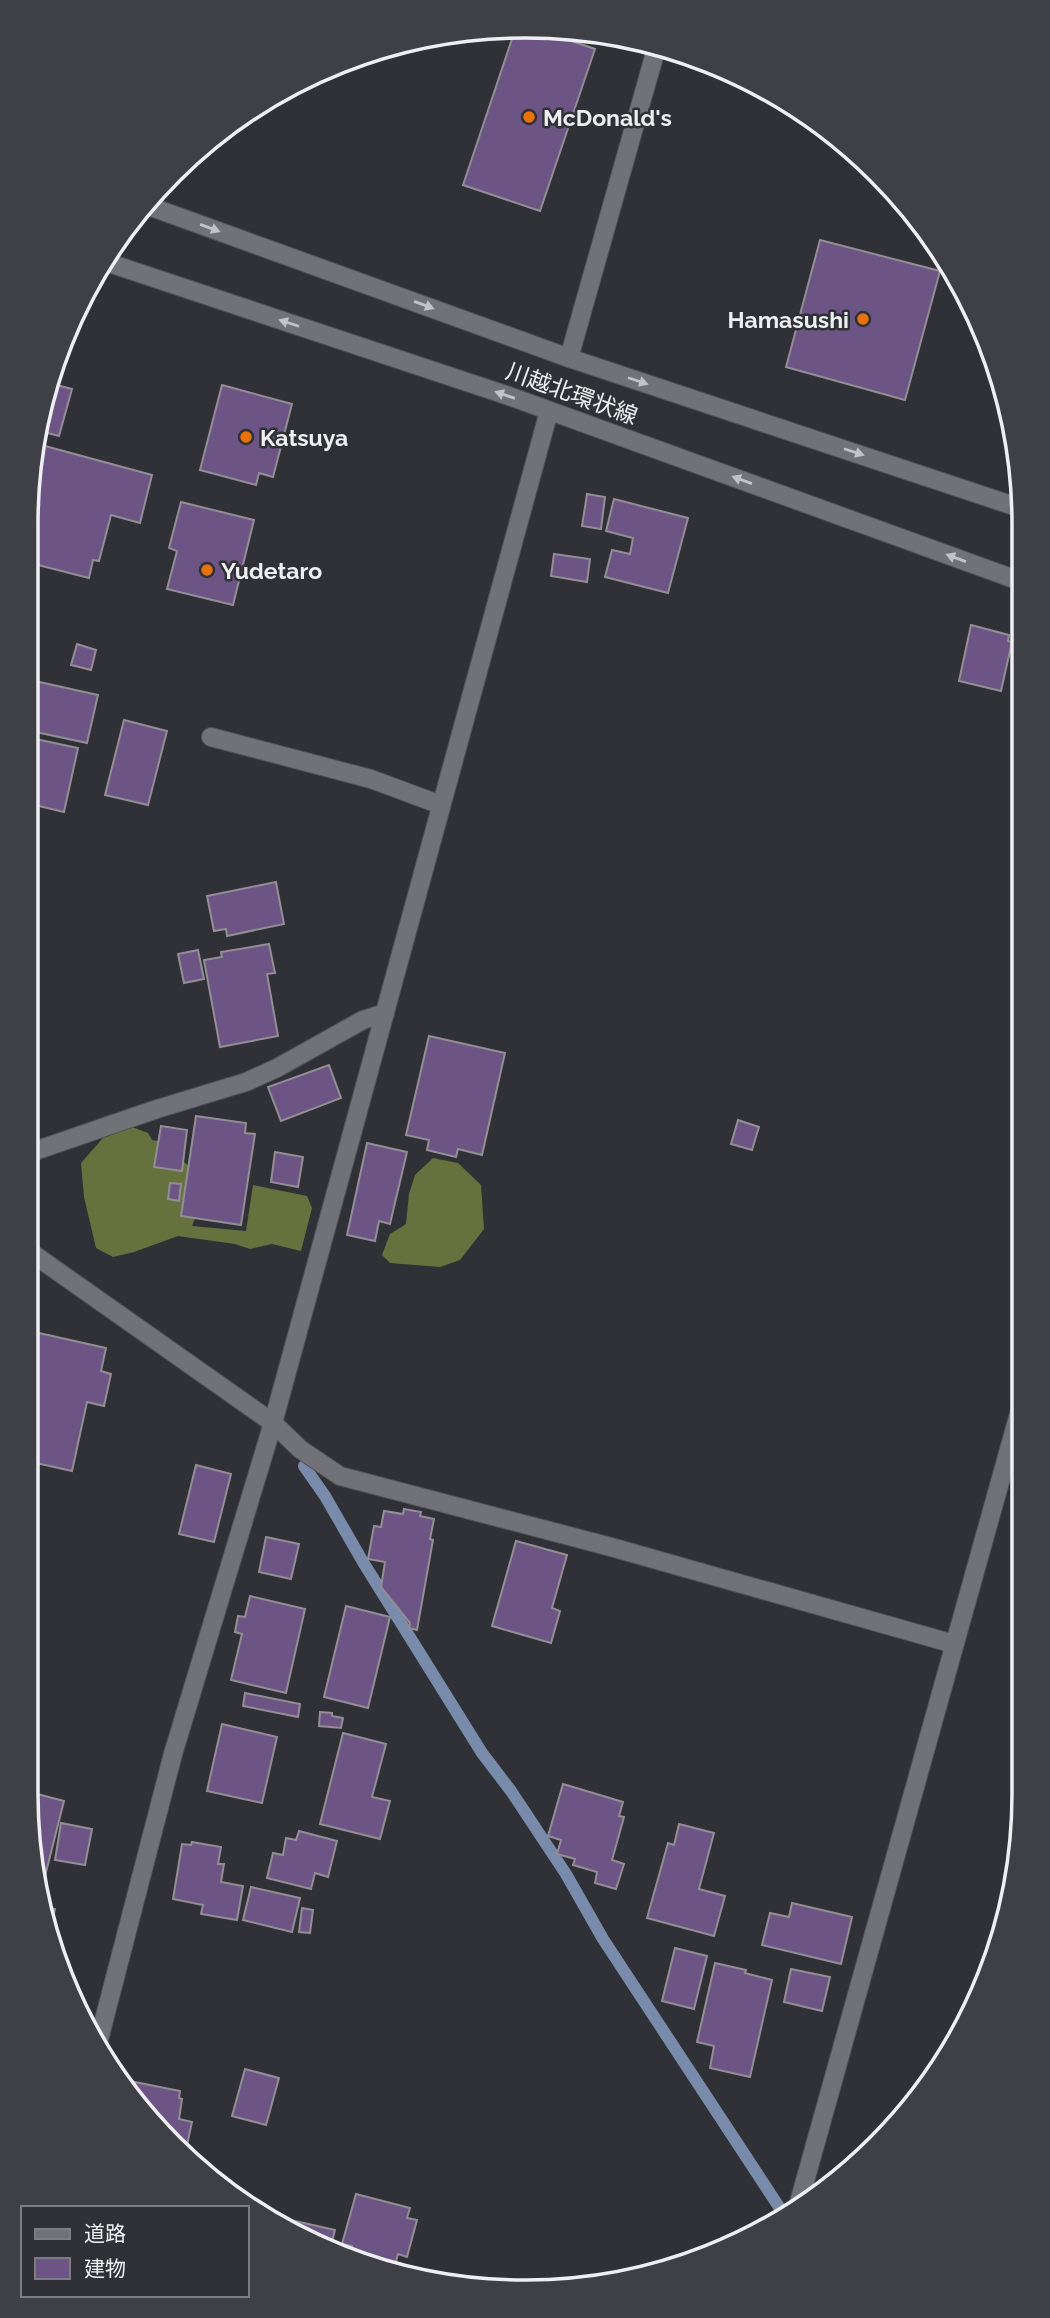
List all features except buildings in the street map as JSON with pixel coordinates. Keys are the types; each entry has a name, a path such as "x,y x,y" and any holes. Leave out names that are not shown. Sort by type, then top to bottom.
{"street":[{"path":"569,358 654,56"},
{"name":"川越北環状線","path":"155,208 569,358 1011,505"},
{"name":"川越北環状線","path":"114,265 550,411 1012,578"},
{"path":"101,2031 173,1754 272,1423 550,411"},
{"path":"211,737 371,779 441,805"},
{"path":"38,1150 246,1082 277,1068 363,1020 385,1013"},
{"path":"38,1258 272,1423 300,1449 340,1476 611,1547 954,1644"},
{"path":"802,2193 1012,1441"}],"green space":[{"path":"132,1127 148,1133 152,1140 169,1143 200,1177 204,1195 192,1226 246,1231 253,1185 307,1196 312,1208 301,1251 272,1244 250,1249 235,1244 178,1236 113,1257 96,1248 84,1197 81,1163 103,1138"},
{"path":"433,1158 458,1163 481,1185 484,1229 460,1260 440,1267 390,1263 382,1255 390,1234 406,1224 409,1194 415,1175"}],"waterway":[{"path":"304,1466 482,1753 511,1791 566,1874 603,1939 779,2207"}],"place":[{"name":"McDonald's","path":"529,117"},
{"name":"Hamasushi","path":"863,319"},
{"name":"Katsuya","path":"246,437"},
{"name":"Yudetaro","path":"207,570"}]}
